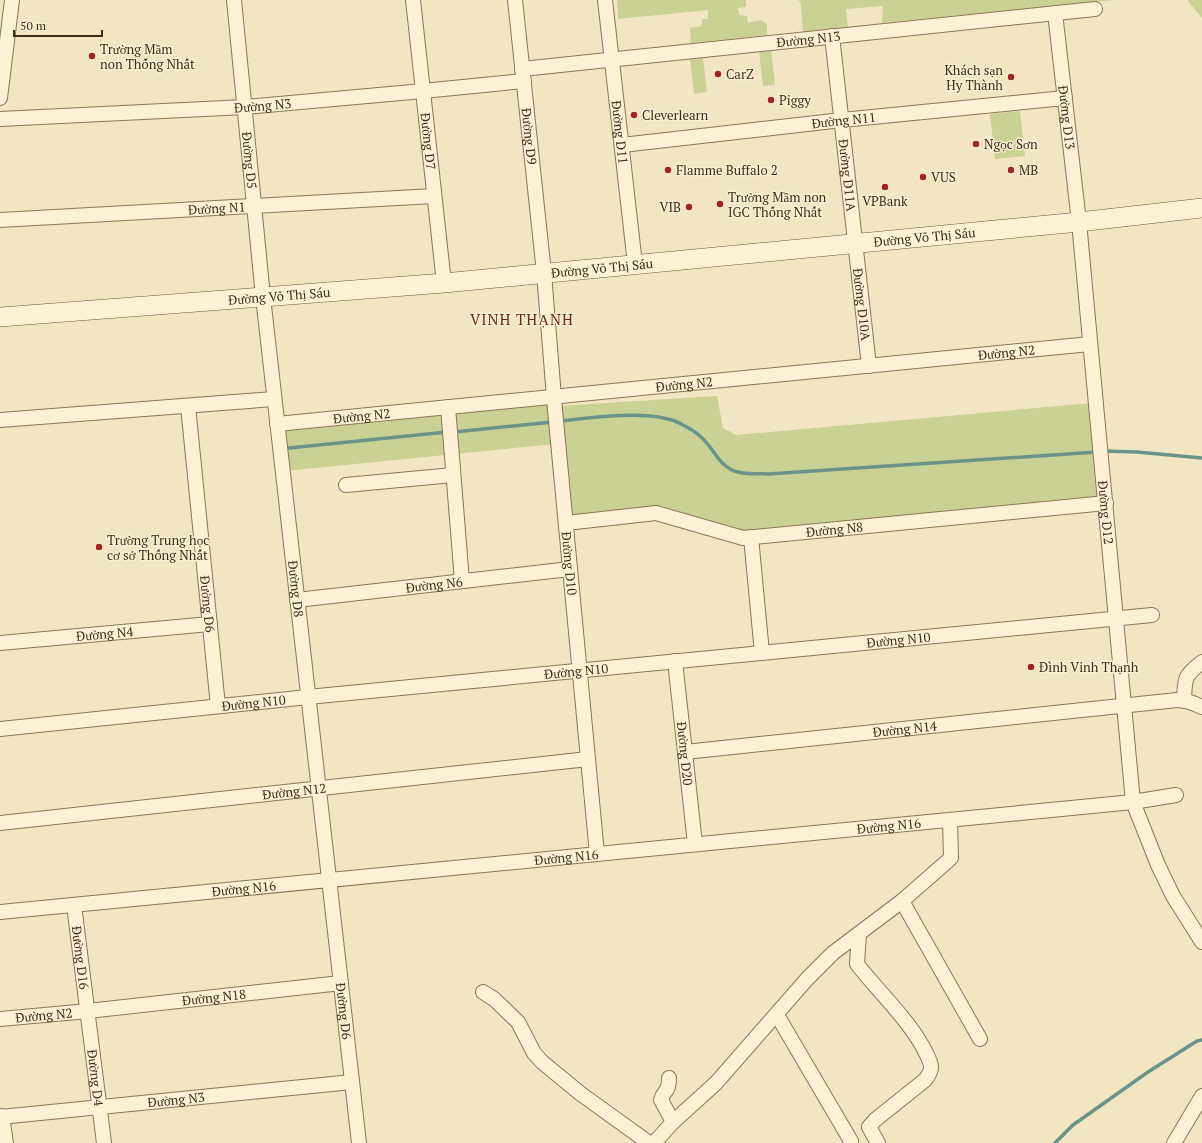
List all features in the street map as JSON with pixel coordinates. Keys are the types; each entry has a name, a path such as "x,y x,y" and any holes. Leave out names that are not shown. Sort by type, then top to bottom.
{"main road":[{"name":"Đường Võ Thị Sáu","path":"0,317 263,297 544,273 856,242 1079,222 1202,208"}],"street":[{"path":"0,98 12,0"},
{"name":"Đường D5","path":"234,0 263,297"},
{"name":"Đường D7","path":"413,0 444,282"},
{"name":"Đường D9","path":"515,0 544,273"},
{"name":"Đường D11","path":"605,0 635,264"},
{"name":"Đường N13","path":"523,75 612,60 1095,8"},
{"name":"Đường D13","path":"1055,13 1079,222"},
{"name":"Đường D11A","path":"832,36 856,242"},
{"name":"Đường N3","path":"0,118 245,107 423,91 523,75"},
{"name":"Đường N11","path":"622,145 842,120 1065,98"},
{"name":"Đường N1","path":"0,220 434,196"},
{"name":"Đường D12","path":"1079,222 1133,802 1158,865 1173,896 1202,942"},
{"name":"Đường D10A","path":"856,242 869,366"},
{"name":"Đường D10","path":"544,273 597,854"},
{"name":"Đường D8","path":"263,297 328,880"},
{"name":"Đường N2","path":"277,424 448,407 555,403 869,366 1090,344"},
{"path":"0,420 274,399"},
{"name":"Đường D6","path":"188,406 218,706"},
{"path":"448,407 462,581"},
{"path":"346,485 453,475"},
{"name":"Đường N8","path":"566,523 656,513 743,538 1106,503"},
{"path":"751,537 762,653"},
{"name":"Đường N6","path":"297,600 570,569"},
{"name":"Đường N10","path":"0,729 308,697 1152,615"},
{"name":"Đường N4","path":"0,643 210,624"},
{"name":"Đường D20","path":"675,661 695,844"},
{"path":"1202,662 1190,671 1187,676 1184,700 1202,707"},
{"name":"Đường N14","path":"685,752 1184,700"},
{"name":"Đường N12","path":"0,823 588,759"},
{"name":"Đường N16","path":"0,912 1133,802 1176,795"},
{"path":"654,1143 716,1083 807,979 834,953 902,901 951,858 950,820"},
{"name":"Đường D6","path":"328,880 359,1143"},
{"path":"902,901 980,1039"},
{"name":"Đường D16","path":"74,905 88,1011"},
{"path":"777,1015 850,1142 924,1080 931,1073 931,1065 924,1050 906,1021 875,987 857,964 859,934"},
{"name":"Đường N18","path":"88,1011 340,983"},
{"path":"483,992 494,999 518,1022 534,1053 542,1062 580,1094 649,1143"},
{"name":"Đường N2","path":"0,1019 88,1011"},
{"name":"Đường D4","path":"88,1011 104,1143"},
{"path":"669,1078 668,1090 661,1097 661,1100 674,1122"},
{"name":"Đường N3","path":"1,1116 352,1082"},
{"path":"1174,1143 1202,1096"},
{"path":"1,1116 6,1143"},
{"path":"869,1127 878,1143"}],"green space":[{"path":"617,0 746,0 746,7 738,8 739,15 747,16 748,23 761,20 767,24 767,35 691,43 690,28 702,26 702,19 708,19 708,10 618,19"},
{"path":"799,0 1113,0 882,23 883,6 846,9 848,27 803,32 801,6"},
{"path":"1187,0 1202,0 1202,18"},
{"path":"771,50 775,85 763,86 759,51"},
{"path":"703,58 707,92 694,94 690,59"},
{"path":"1020,111 1025,156 995,159 990,114"},
{"path":"550,396 554,444 285,471 280,427"},
{"path":"717,396 723,428 736,435 1092,403 1101,499 743,534 657,509 570,518 559,406"}],"waterway":[{"path":"559,421 605,416 640,415 671,420 688,427 699,435 706,441 721,462 731,470 749,474 1097,452"},
{"path":"454,432 553,422"},
{"path":"289,448 447,432"},
{"path":"1103,451 1137,452 1202,458"},
{"path":"1055,1143 1073,1125 1148,1072 1197,1041 1202,1040"}],"place":[{"name":"Trường Mầm non Thống Nhất","path":"92,56"},
{"name":"CarZ","path":"718,74"},
{"name":"Khách sạn Hy Thành","path":"1011,77"},
{"name":"Piggy","path":"771,100"},
{"name":"Cleverlearn","path":"634,115"},
{"name":"Ngọc Sơn","path":"976,144"},
{"name":"Flamme Buffalo 2","path":"668,170"},
{"name":"MB","path":"1011,170"},
{"name":"VUS","path":"923,177"},
{"name":"VPBank","path":"885,187"},
{"name":"Trường Mầm non IGC Thống Nhất","path":"720,204"},
{"name":"VIB","path":"689,207"},
{"name":"Trường Trung học cơ sở Thống Nhất","path":"99,547"},
{"name":"Đình Vinh Thạnh","path":"1031,667"}],"district":[{"name":"VINH THẠNH","path":"522,319"}]}
